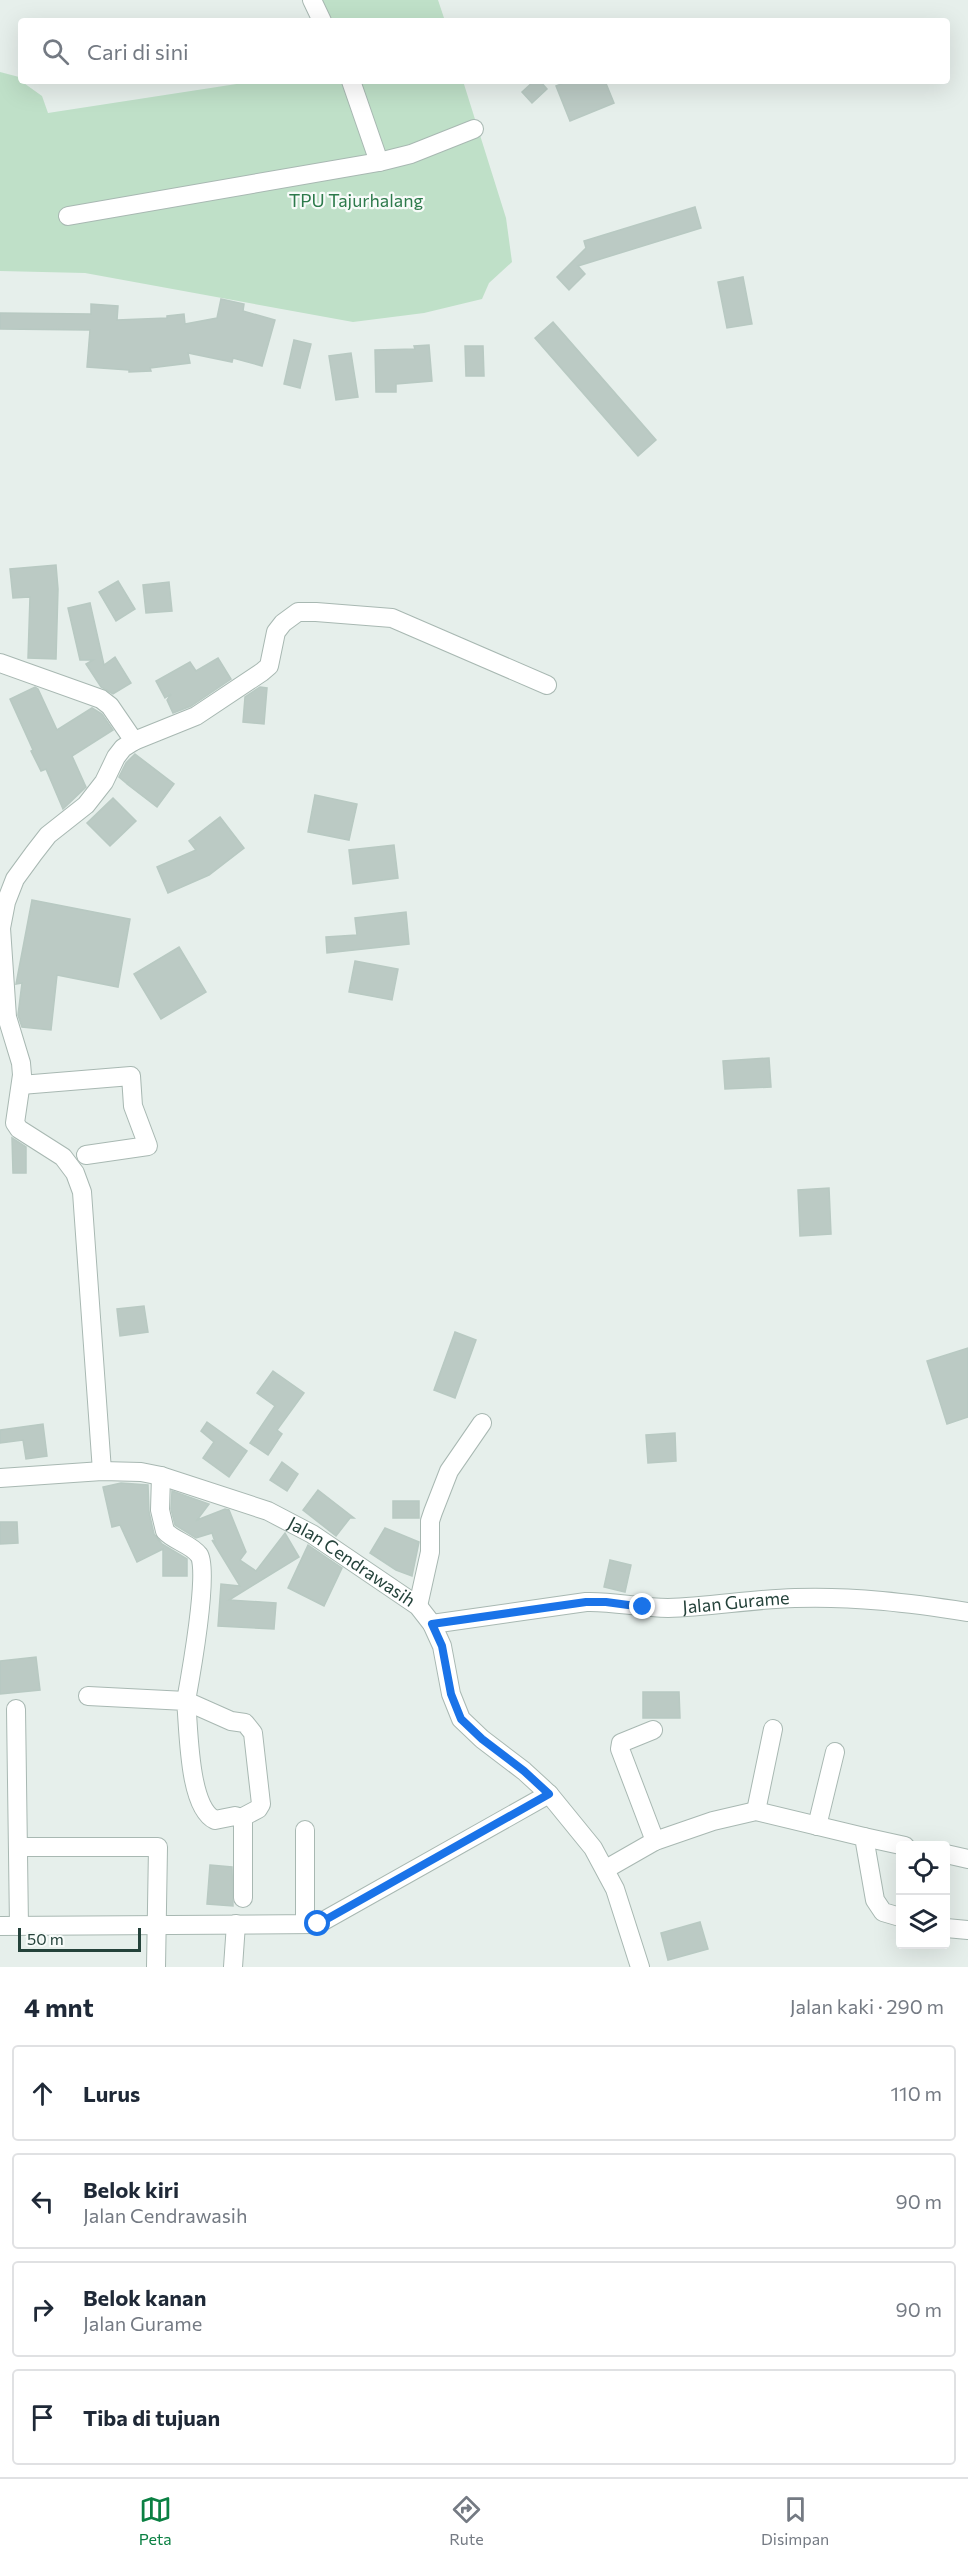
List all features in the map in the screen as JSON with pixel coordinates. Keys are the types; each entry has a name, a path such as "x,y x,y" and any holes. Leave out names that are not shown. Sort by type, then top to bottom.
{"street":[{"path":"312,0 321,18"},
{"path":"352,84 379,162"},
{"path":"68,216 379,162 411,154 474,129"},
{"path":"102,1471 84,1201 75,1173 63,1157 19,1129 15,1123 21,1085 21,1063 7,1017 1,928 6,902 15,879 48,835 86,805 104,782 123,748 134,741 196,716 262,672 269,666 276,632 283,623 298,612 392,618 547,685"},
{"path":"0,663 101,699 110,706 134,741"},
{"path":"21,1085 131,1076 133,1106 148,1146 86,1155"},
{"path":"418,1605 430,1552 430,1521 433,1512 449,1472 482,1424"},
{"name":"Jalan Cendrawasih","path":"0,1478 102,1471 141,1472 161,1476 268,1511 312,1534 418,1605 432,1624 442,1646 451,1694 461,1719 549,1794 577,1827 606,1869 615,1889 640,1967"},
{"path":"88,1696 186,1701 231,1721 245,1723 251,1728 262,1794 258,1809 241,1818 235,1816 214,1820 210,1818 202,1804 193,1774 186,1701 200,1611 202,1562 199,1554 165,1531 160,1510 161,1476"},
{"name":"Jalan Gurame","path":"432,1624 586,1602 664,1608 710,1606 762,1599 863,1598 897,1600 968,1612"},
{"path":"16,1709 19,1926"},
{"path":"756,1812 773,1729"},
{"path":"653,1730 621,1743 620,1749 655,1841"},
{"path":"817,1826 835,1752"},
{"path":"0,1926 318,1924 549,1794"},
{"path":"606,1869 655,1841 713,1821 756,1812 896,1843"},
{"path":"241,1818 245,1837 243,1898"},
{"path":"305,1830 305,1924"},
{"path":"864,1837 875,1900 883,1912 896,1916"},
{"path":"18,1847 158,1847 156,1967"},
{"path":"950,1855 968,1859"},
{"path":"233,1967 236,1924"},
{"path":"950,1928 968,1930"}],"green space":[{"path":"308,0 438,0 444,18 315,18"},
{"name":"TPU Tajurhalang","path":"0,72 18,77 18,84 25,84 42,96 48,113 236,84 464,84 506,218 512,262 489,283 482,299 424,313 353,322 85,273 0,271"}],"building":[{"path":"531,84 543,84 547,89 532,103 522,92"},
{"path":"606,84 614,103 570,121 556,86"},
{"path":"695,207 701,228 578,266 585,274 569,290 557,277 586,248 584,241"},
{"path":"743,277 752,324 727,328 718,282"},
{"path":"221,299 244,304 243,311 275,320 262,366 233,358 232,362 188,353 190,363 150,368 151,371 129,372 129,370 87,367 90,330 0,329 0,313 91,314 91,304 118,306 117,320 167,318 167,316 184,314 185,324 217,318"},
{"path":"553,322 656,440 638,456 535,338"},
{"path":"294,340 311,344 300,388 284,384"},
{"path":"429,345 432,381 396,384 396,392 376,392 375,350 415,349 414,346"},
{"path":"465,346 483,346 484,376 466,376"},
{"path":"351,353 358,397 336,400 329,356"},
{"path":"56,565 58,589 56,659 28,658 30,597 13,598 10,569"},
{"path":"118,581 135,609 116,621 99,592"},
{"path":"169,582 172,611 146,613 143,585"},
{"path":"90,603 104,665 115,657 131,683 113,694 101,687 86,664 93,660 80,660 68,608"},
{"path":"218,658 231,679 191,706 173,713 167,700 171,694 165,698 156,681 190,662 196,671"},
{"path":"35,687 57,730 92,708 102,714 113,730 72,756 86,787 63,809 46,769 41,771 31,751 33,750 10,699"},
{"path":"260,687 267,688 264,724 243,722 245,697"},
{"path":"135,754 174,784 157,807 127,784 129,782 126,783 119,777 126,763"},
{"path":"315,795 357,804 349,840 308,832"},
{"path":"113,798 136,821 110,846 87,823"},
{"path":"220,817 244,848 209,875 168,893 157,867 196,850 189,841"},
{"path":"394,845 398,878 353,884 349,850"},
{"path":"32,900 130,919 118,987 57,975 51,1030 22,1027 18,1015 22,983 16,984"},
{"path":"406,912 409,944 327,953 326,937 357,935 355,918"},
{"path":"179,947 206,992 161,1019 134,974"},
{"path":"355,961 398,969 392,1000 349,992"},
{"path":"769,1058 771,1087 725,1089 723,1061"},
{"path":"12,1138 26,1147 26,1173 13,1173"},
{"path":"829,1188 831,1234 800,1236 798,1190"},
{"path":"144,1306 148,1332 120,1336 117,1309"},
{"path":"455,1332 476,1340 455,1398 434,1390"},
{"path":"968,1348 968,1417 947,1424 927,1361"},
{"path":"273,1371 304,1393 277,1430 282,1434 268,1455 250,1443 275,1406 257,1393"},
{"path":"207,1422 247,1451 229,1477 203,1458 214,1442 201,1431"},
{"path":"43,1424 47,1456 26,1459 23,1440 0,1443 0,1430"},
{"path":"675,1433 676,1461 648,1463 646,1435"},
{"path":"282,1462 298,1474 287,1491 270,1480"},
{"path":"121,1483 148,1485 149,1512 154,1534 162,1544 187,1559 187,1576 163,1576 163,1549 137,1562 120,1525 112,1527 103,1487"},
{"path":"318,1490 354,1518 350,1518 336,1536 303,1510"},
{"path":"172,1491 209,1504 197,1520 225,1509 229,1510 246,1552 240,1560 256,1571 285,1533 299,1557 229,1600 276,1603 274,1629 218,1626 221,1584 240,1586 212,1540 215,1542 212,1533 196,1538 175,1525 171,1509"},
{"path":"393,1501 419,1501 419,1518 393,1518"},
{"path":"0,1522 17,1522 18,1543 0,1544"},
{"path":"385,1528 419,1542 412,1576 396,1570 370,1553"},
{"path":"308,1545 342,1568 324,1606 288,1588"},
{"path":"610,1560 631,1565 625,1592 604,1587"},
{"path":"36,1657 40,1690 0,1694 0,1661"},
{"path":"643,1692 679,1692 680,1718 643,1718"},
{"path":"210,1865 232,1867 233,1906 207,1904"},
{"path":"700,1922 708,1949 668,1960 661,1933"}],"route":[{"path":"318,1924 549,1794 461,1719 451,1694 442,1646 432,1624 586,1602 621,1603 643,1607"}]}
